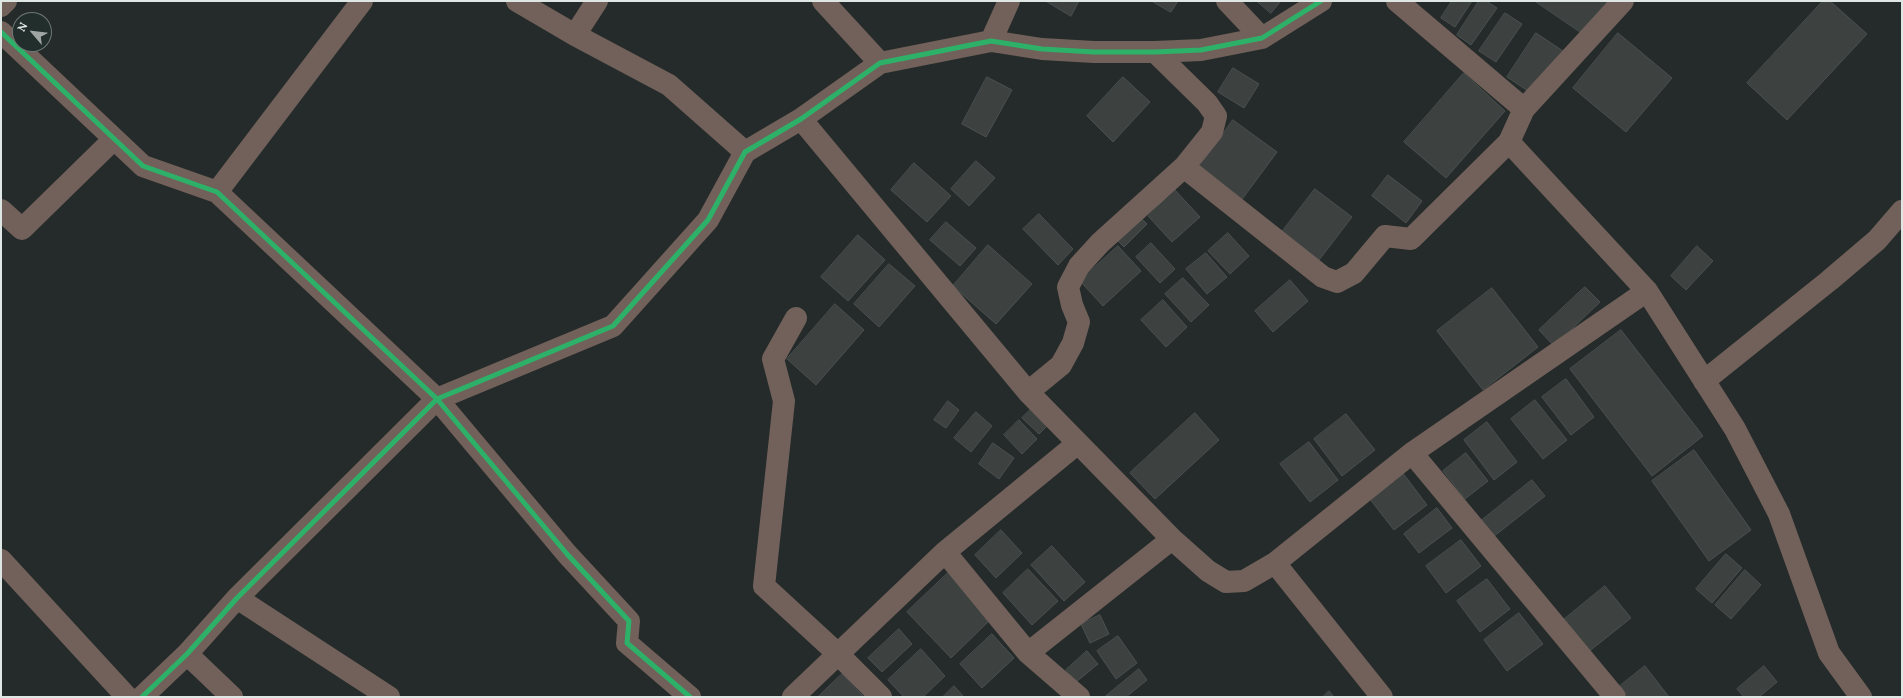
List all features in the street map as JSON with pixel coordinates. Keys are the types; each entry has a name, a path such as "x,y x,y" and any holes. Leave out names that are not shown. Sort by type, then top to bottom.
{"street":[{"path":"1,6 6,1"},
{"path":"217,192 362,1"},
{"path":"517,1 575,35 669,85 745,152"},
{"path":"575,35 597,1"},
{"path":"823,1 880,63"},
{"path":"991,40 1009,1"},
{"path":"1227,1 1262,38"},
{"path":"142,697 187,654 237,598 437,398 613,326 708,220 745,152 801,119 880,63 991,40 1042,49 1094,52 1201,50 1262,38 1321,1"},
{"path":"1397,1 1524,109"},
{"path":"1184,167 1323,277 1337,282 1354,273 1385,236 1412,239 1509,142 1524,109 1623,1"},
{"path":"1,32 143,166 217,192 437,398 567,554 628,621 627,643 690,697"},
{"path":"1028,392 1061,365 1073,343 1079,322 1072,305 1068,287 1079,266 1100,243 1184,167 1212,132 1216,116 1207,103 1155,52"},
{"path":"801,119 1028,392 1172,538 1208,571 1226,582 1244,581 1275,563 1412,453 1646,291"},
{"path":"1,210 22,229 114,139"},
{"path":"1509,142 1646,291 1735,429 1779,514 1829,653 1861,697"},
{"path":"1704,382 1877,240 1902,211"},
{"path":"796,318 773,359 784,401 764,586 838,654 881,697"},
{"path":"793,697 945,552 1078,443"},
{"path":"1412,453 1615,697"},
{"path":"1028,652 1172,538"},
{"path":"945,552 1028,652 1078,697"},
{"path":"1,560 127,697"},
{"path":"1275,563 1382,697"},
{"path":"237,598 389,697"},
{"path":"187,654 232,697"}],"building":[{"path":"1046,1 1079,1 1071,16"},
{"path":"1152,1 1178,1 1171,12"},
{"path":"1257,1 1281,1 1271,13"},
{"path":"1452,1 1472,1 1455,27 1441,18"},
{"path":"1479,1 1486,1 1497,8 1471,45 1457,35"},
{"path":"1535,1 1608,1 1585,35"},
{"path":"1823,1 1830,1 1867,34 1787,120 1747,83"},
{"path":"1505,13 1522,24 1496,62 1479,51"},
{"path":"1536,33 1563,51 1534,95 1507,77"},
{"path":"1618,33 1672,78 1626,132 1573,88"},
{"path":"1233,68 1259,84 1244,108 1218,92"},
{"path":"1464,73 1505,111 1446,178 1404,142"},
{"path":"987,77 1012,90 986,137 962,124"},
{"path":"1123,77 1150,102 1113,142 1087,116"},
{"path":"1233,120 1277,152 1240,202 1197,171"},
{"path":"976,161 995,178 969,206 951,189"},
{"path":"914,163 951,196 927,222 891,190"},
{"path":"1388,175 1422,201 1406,223 1372,196"},
{"path":"1315,189 1352,217 1319,260 1282,232"},
{"path":"1175,190 1200,217 1172,242 1148,216"},
{"path":"1039,214 1073,249 1058,265 1023,229"},
{"path":"1137,214 1147,224 1124,247 1114,237"},
{"path":"946,222 976,248 960,266 930,240"},
{"path":"1228,233 1249,256 1230,274 1208,251"},
{"path":"858,235 885,260 848,301 821,277"},
{"path":"1151,243 1175,269 1160,283 1136,257"},
{"path":"988,245 1032,284 996,324 953,286"},
{"path":"1118,246 1141,271 1103,306 1080,281"},
{"path":"1697,246 1713,261 1686,290 1671,276"},
{"path":"1206,253 1227,277 1207,294 1186,269"},
{"path":"889,264 915,286 879,327 854,304"},
{"path":"1183,278 1209,305 1191,322 1165,294"},
{"path":"1290,280 1308,301 1273,332 1255,311"},
{"path":"1585,287 1600,302 1554,346 1539,330"},
{"path":"1492,288 1538,347 1483,390 1437,331"},
{"path":"1163,300 1187,327 1166,347 1141,320"},
{"path":"835,304 864,330 816,385 787,359"},
{"path":"1621,330 1703,436 1652,476 1570,369"},
{"path":"1566,379 1594,417 1571,435 1542,397"},
{"path":"1535,400 1567,440 1543,459 1511,419"},
{"path":"948,401 959,410 946,428 934,420"},
{"path":"1033,407 1050,423 1039,434 1022,418"},
{"path":"976,412 992,426 971,452 954,438"},
{"path":"1195,413 1219,440 1155,499 1130,473"},
{"path":"1346,414 1375,450 1342,476 1314,439"},
{"path":"1019,420 1037,439 1022,454 1004,435"},
{"path":"1487,422 1517,462 1494,480 1464,440"},
{"path":"1309,442 1338,480 1310,502 1280,464"},
{"path":"993,443 1014,458 999,479 979,464"},
{"path":"1694,450 1751,530 1709,561 1652,481"},
{"path":"1466,453 1488,481 1465,499 1443,471"},
{"path":"1399,468 1427,505 1394,530 1366,494"},
{"path":"1532,480 1545,496 1493,537 1481,521"},
{"path":"1437,508 1452,528 1419,553 1404,534"},
{"path":"1001,530 1022,553 996,578 975,555"},
{"path":"1461,540 1481,566 1446,593 1426,566"},
{"path":"1052,546 1085,582 1064,601 1031,565"},
{"path":"1726,554 1742,568 1712,603 1696,589"},
{"path":"1028,569 1058,601 1032,625 1003,593"},
{"path":"1745,570 1761,585 1731,619 1715,605"},
{"path":"948,573 991,619 951,658 907,612"},
{"path":"1487,579 1510,609 1480,632 1457,601"},
{"path":"1605,586 1631,618 1587,653 1561,622"},
{"path":"1519,613 1543,644 1507,671 1484,640"},
{"path":"1100,615 1109,634 1090,643 1081,624"},
{"path":"899,629 912,644 882,672 868,658"},
{"path":"992,634 1014,658 982,688 960,664"},
{"path":"1118,636 1137,663 1116,679 1097,651"},
{"path":"921,649 945,676 923,697 904,697 888,680"},
{"path":"1087,651 1098,664 1076,682 1066,670"},
{"path":"1645,666 1669,697 1628,697 1620,686"},
{"path":"1764,666 1777,682 1759,697 1744,697 1737,689"},
{"path":"1139,669 1147,680 1126,697 1106,696"},
{"path":"842,674 864,697 818,697"},
{"path":"954,686 964,697 943,697"},
{"path":"1329,691 1334,697 1323,697"}],"cycle path":[{"path":"142,697 187,654 237,598 437,399 613,326 708,220 745,152 801,119 880,63 991,41 1042,49 1094,52 1201,50 1262,38 1321,1"},
{"path":"1,32 143,166 217,192 437,399 567,554 629,621 627,643 690,697"}]}
